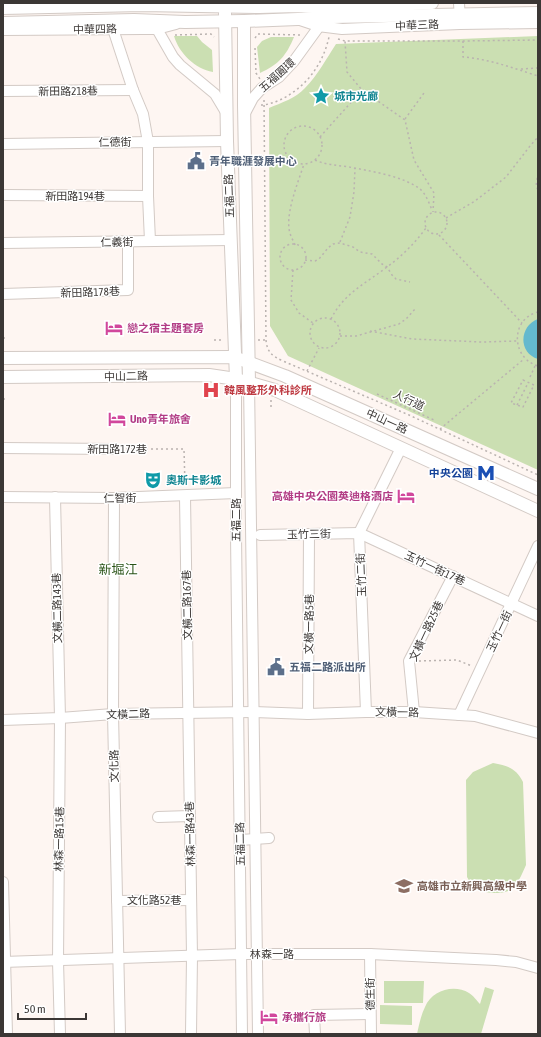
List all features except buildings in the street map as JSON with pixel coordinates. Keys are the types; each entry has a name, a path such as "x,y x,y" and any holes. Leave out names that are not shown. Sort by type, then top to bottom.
{"main road":[{"name":"中華三路","path":"225,4 301,4 332,8 432,3"},
{"name":"中華四路","path":"3,8 150,4 225,4"},
{"name":"五福二路","path":"225,4 227,141 236,379"},
{"name":"中華三路","path":"244,20 459,14 538,14"},
{"name":"中華四路","path":"3,23 134,20 185,22 244,20"},
{"name":"五福二路","path":"244,20 244,116 249,382"},
{"name":"中山一路","path":"234,356 249,361 538,488"},
{"name":"中山二路","path":"3,358 234,356"},
{"name":"中山二路","path":"3,378 209,376 249,382"},
{"name":"中山一路","path":"249,382 274,390 538,511"}],"street":[{"path":"243,5 244,20"},
{"name":"中華三路","path":"298,19 318,26 342,29 459,14 538,23"},
{"name":"五福圓環","path":"244,116 253,98 262,88 279,77 294,61 318,26 327,17"},
{"name":"中華四路","path":"3,30 157,29 185,22"},
{"path":"113,29 133,90 143,114 148,142 150,241"},
{"path":"157,29 173,57 180,65 214,94 227,114"},
{"name":"新田路218巷","path":"3,91 133,90"},
{"name":"仁德街","path":"3,144 227,141"},
{"name":"新田路194巷","path":"3,195 148,196"},
{"name":"仁義街","path":"3,243 231,240"},
{"name":"新田路178巷","path":"3,294 128,290 128,242"},
{"name":"五福二路","path":"236,379 242,1034"},
{"name":"五福二路","path":"249,382 258,1034"},
{"name":"新田路172巷","path":"3,448 112,449"},
{"name":"玉竹二街","path":"366,712 359,533 401,448"},
{"name":"仁智街","path":"3,497 114,498 236,493"},
{"name":"文橫二路167巷","path":"185,496 188,713"},
{"name":"文橫二路143巷","path":"55,497 60,718"},
{"name":"文化路","path":"114,498 113,714 120,1034"},
{"name":"玉竹三街","path":"260,535 359,533"},
{"name":"玉竹一街17巷","path":"359,533 538,616"},
{"name":"文橫一路5巷","path":"308,714 309,534"},
{"name":"玉竹一街","path":"459,715 538,546"},
{"name":"文橫一路25巷","path":"414,712 409,661 453,576"},
{"name":"文橫二路","path":"3,720 113,714 253,712"},
{"name":"文橫一路","path":"253,712 308,714 414,712 475,716 538,733"},
{"name":"林森一路43巷","path":"188,713 192,956 191,1034"},
{"name":"林森一路15巷","path":"60,718 58,961 60,1034"},
{"path":"158,817 190,816"},
{"path":"240,840 269,838"},
{"path":"3,882 7,1034"},
{"name":"文化路52巷","path":"117,900 191,900"},
{"name":"林森一路","path":"4,962 241,954 370,954 496,960 516,962 538,968"},
{"name":"德生街","path":"370,954 371,1034"},
{"path":"315,1034 314,1015 370,1014"}],"path":[{"path":"169,35 211,34 215,37"},
{"path":"260,79 256,73 255,37 258,34 303,35"},
{"path":"260,104 265,105 283,98 297,90 320,62 329,37 333,35 345,41 463,42 538,40"},
{"path":"345,41 347,72 362,90 405,120 414,160 434,192 433,212 425,220 426,228 431,234 439,235 522,323"},
{"path":"463,42 463,57 478,58 538,76"},
{"path":"519,70 538,68"},
{"path":"320,137 362,90"},
{"path":"405,120 424,93"},
{"path":"265,105 266,340 267,348 270,353 275,357 440,429 538,475"},
{"path":"299,126 312,128 320,137 322,149 320,155 316,160 310,163 298,164 287,157 284,151 285,138 293,128 299,126"},
{"path":"446,218 475,200 506,177 538,137"},
{"path":"316,160 327,164 355,168 402,180 420,189 428,199 433,212"},
{"path":"296,245 287,246 281,252 280,256 280,260 285,267 293,270 301,268 306,260 303,249 296,245 290,236 289,226 294,195 304,164"},
{"path":"340,243 350,217 354,192 355,168"},
{"path":"538,173 536,186 538,190"},
{"path":"433,212 441,213 446,218 448,225 447,228 439,235"},
{"path":"331,319 337,306 409,248 426,228"},
{"path":"306,260 315,261 319,259 333,244 340,243 353,247 360,252 372,254 387,267 396,278 410,282"},
{"path":"293,270 291,300 299,312 313,323"},
{"path":"340,336 356,336 399,324 416,308"},
{"path":"530,377 537,366 524,359 519,351 517,341 518,332 522,323 528,317 538,312"},
{"path":"321,318 331,319 338,326 340,336 338,341 330,348 320,348 312,342 310,337 310,327 321,318"},
{"path":"370,331 412,339 482,342 517,341"},
{"path":"307,371 320,348"},
{"path":"440,429 524,359"},
{"path":"523,380 528,383 534,385 523,407 511,403 523,380"},
{"path":"517,405 528,383"},
{"name":"人行道","path":"377,394 434,420"},
{"name":"新田路172巷","path":"112,449 184,449 185,496"},
{"path":"409,661 457,660 481,669"}],"green space":[{"path":"174,36 197,36 212,50 213,72 200,68 194,64 184,54"},
{"name":"中央公園","path":"538,36 538,470 288,356 270,326 269,108 288,100 301,92 310,83 336,44"},
{"path":"271,37 294,37 281,59 260,73 257,47 262,41"},
{"path":"493,763 511,768 523,782 526,865 514,887 508,891 491,893 474,887 467,877 466,780 473,772"},
{"path":"384,981 424,981 423,1003 384,1003"},
{"path":"485,987 494,990 481,1034 417,1034 424,1010 428,1001 433,996 444,990 463,990 474,997 480,1004"},
{"path":"380,1005 412,1006 412,1025 380,1024"}],"water":[{"path":"538,319 538,359 531,356 527,351 524,346 523,339 527,327"}],"place":[{"name":"城市光廊","path":"321,96"},
{"name":"青年職涯發展中心","path":"196,161"},
{"name":"戀之宿主題套房","path":"114,328"},
{"name":"韓風整形外科診所","path":"211,390"},
{"name":"Uno青年旅舍","path":"117,419"},
{"name":"中央公園","path":"486,473"},
{"name":"奧斯卡影城","path":"153,480"},
{"name":"高雄中央公園英迪格酒店","path":"406,496"},
{"name":"五福二路派出所","path":"276,667"},
{"name":"高雄市立新興高級中學","path":"404,886"},
{"name":"承攜行旅","path":"269,1017"}],"district":[{"name":"新堀江","path":"118,569"}]}
